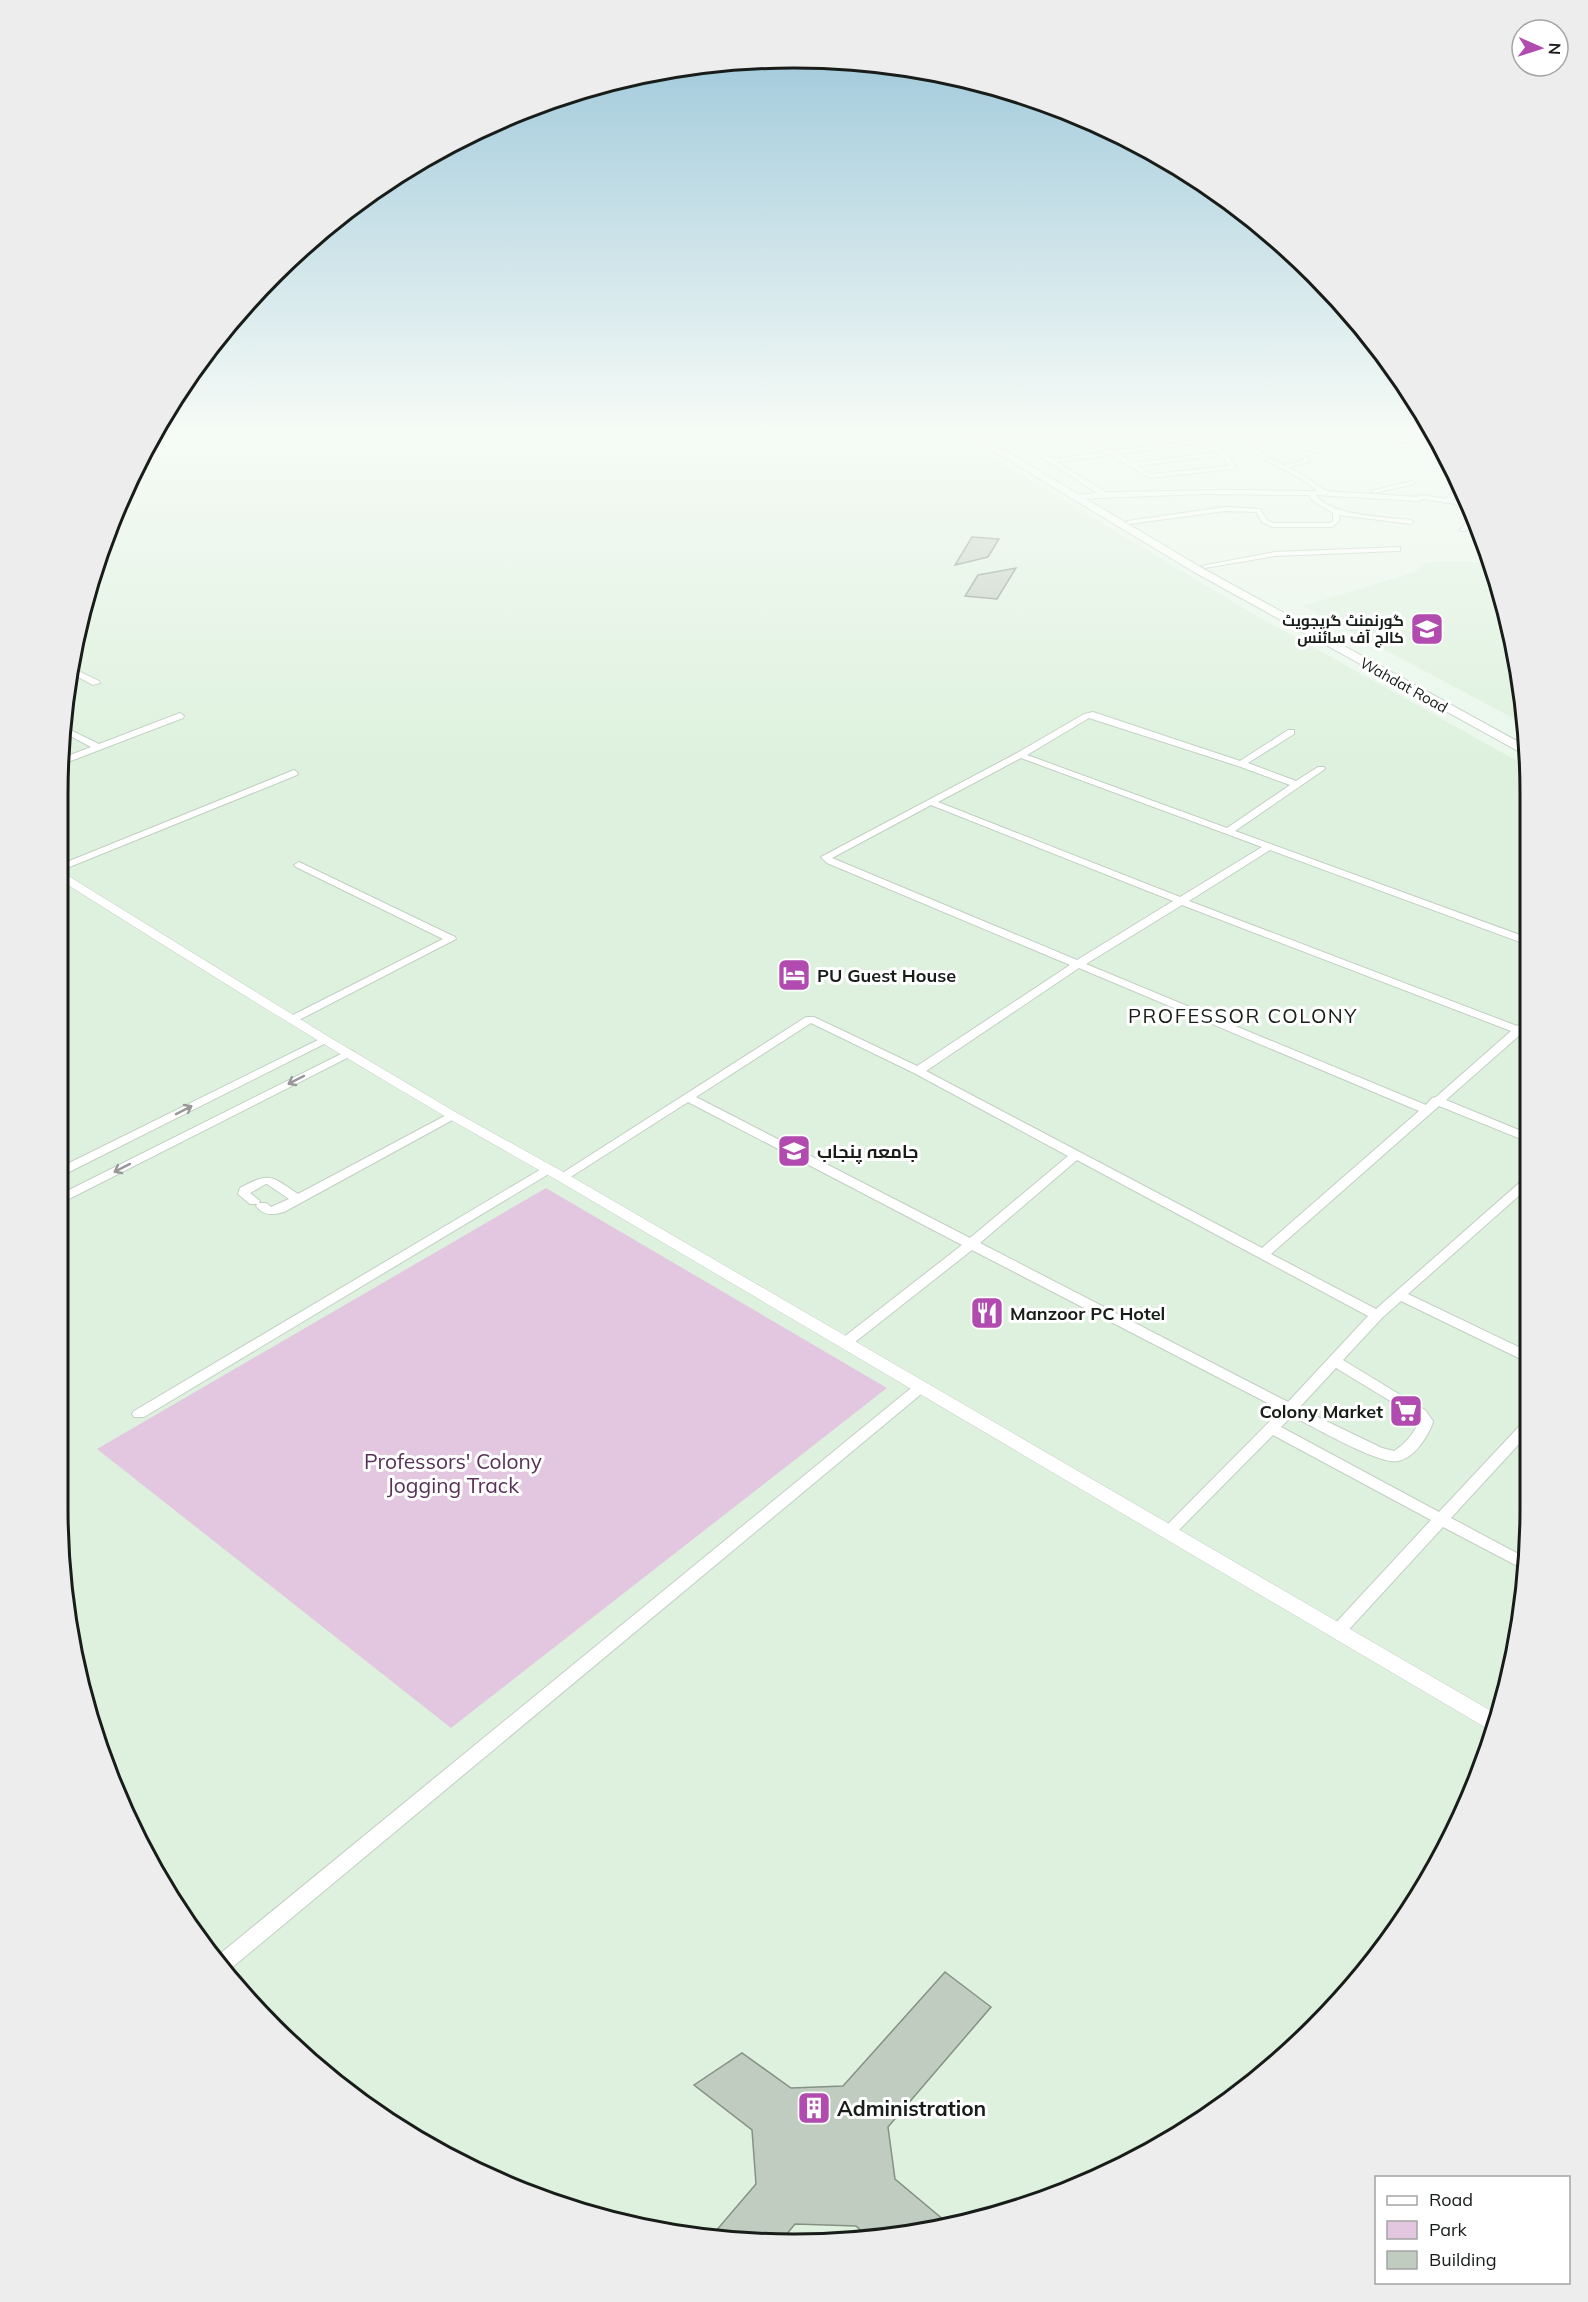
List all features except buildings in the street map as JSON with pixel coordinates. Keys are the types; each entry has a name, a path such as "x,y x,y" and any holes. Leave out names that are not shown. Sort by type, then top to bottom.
{"main road":[{"name":"Wahdat Road","path":"1153,542 1198,570 1519,748"},
{"name":"Wahdat Road","path":"1164,542 1518,740"}],"street":[{"path":"1205,566 1275,554 1397,549"},
{"path":"78,674 96,683"},
{"path":"1298,785 1093,715 1087,716 1020,755 826,857 830,861 1077,966 1425,1109"},
{"path":"69,759 180,716"},
{"path":"1241,764 1291,732"},
{"path":"70,733 98,747"},
{"path":"1020,755 1520,938"},
{"path":"1228,831 1321,769"},
{"path":"68,866 294,773"},
{"path":"931,802 1181,902 1518,1030 1425,1109 1262,1255"},
{"path":"918,1071 1077,966 1269,847"},
{"path":"293,1019 451,939 299,865"},
{"path":"68,878 324,1040 452,1116 555,1173 1489,1720"},
{"path":"139,1414 687,1097 810,1019 918,1071 1377,1315"},
{"path":"68,1168 324,1040"},
{"path":"68,1195 349,1053"},
{"path":"687,1097 1290,1409 1390,1456 1400,1455 1425,1429 1426,1420 1420,1413 1334,1361"},
{"path":"1436,1100 1520,1134"},
{"path":"297,1199 271,1181 264,1179 244,1191 244,1194 258,1204 269,1210 276,1210 309,1195 452,1116"},
{"path":"844,1343 972,1243 1076,1155"},
{"path":"1168,1532 1290,1409 1377,1315 1520,1189"},
{"path":"1401,1296 1520,1354"},
{"path":"226,1960 921,1387"},
{"path":"1271,1428 1519,1560"},
{"path":"1337,1632 1441,1518 1520,1445"}],"shaded area":[{"name":"جامعہ پنجاب","path":"113,542 1134,542 1252,613 1519,762 1519,1556 1507,1650 1496,1696 1482,1742 1446,1829 1398,1912 1370,1950 1308,2022 1273,2054 1198,2112 1157,2137 1115,2160 1028,2196 936,2221 889,2228 842,2233 746,2233 652,2221 606,2210 560,2196 473,2160 390,2112 315,2054 280,2022 218,1950 190,1912 142,1829 106,1742 81,1650 69,1556 68,1508 69,746 81,652 92,606"},
{"name":"گورنمنٹ گریجویٹ کالج آف سائنس","path":"1442,561 1483,562 1507,652 1516,720 1303,606 1415,572 1423,564"}],"green space":[{"name":"Professors' Colony Jogging Track","path":"546,1188 887,1388 451,1728 97,1449"}],"place":[{"name":"گورنمنٹ گریجویٹ کالج آف سائنس","path":"1427,629"},
{"name":"PU Guest House","path":"794,975"},
{"name":"جامعہ پنجاب","path":"794,1151"},
{"name":"Manzoor PC Hotel","path":"987,1313"},
{"name":"Colony Market","path":"1406,1411"},
{"name":"Administration","path":"814,2108"}],"district":[{"name":"PROFESSOR COLONY","path":"1243,1015"}]}
